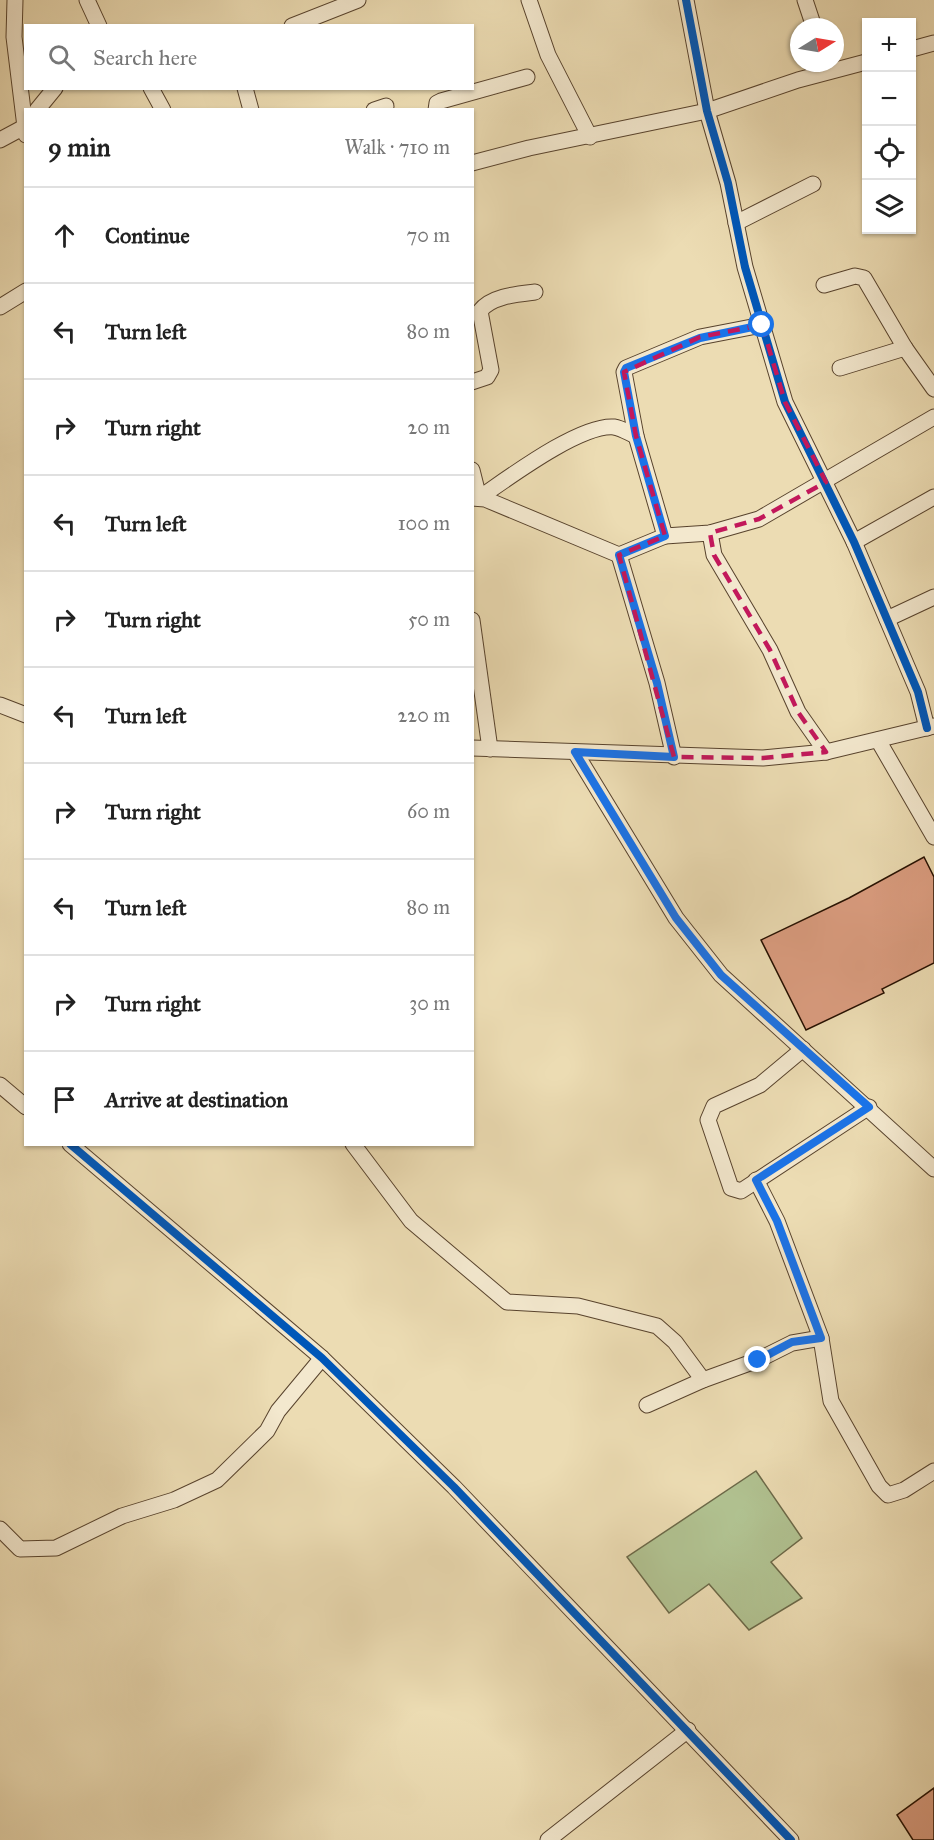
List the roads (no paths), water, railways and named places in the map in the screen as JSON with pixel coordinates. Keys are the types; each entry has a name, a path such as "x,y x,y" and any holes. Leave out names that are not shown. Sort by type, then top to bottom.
{"street":[{"path":"15,0 7,38 24,125"},
{"path":"87,0 98,24"},
{"path":"296,24 332,5 358,0"},
{"path":"529,0 548,55 590,137"},
{"path":"474,748 674,757 763,758 826,752 931,727 854,542 785,402 762,325 707,111 686,0"},
{"path":"805,0 811,18"},
{"path":"916,48 934,43"},
{"path":"844,65 862,63"},
{"path":"474,163 529,148 707,111 816,72"},
{"path":"436,108 441,101 527,77"},
{"path":"39,108 53,90"},
{"path":"152,90 162,108"},
{"path":"246,90 250,108"},
{"path":"0,140 24,130"},
{"path":"736,223 813,184"},
{"path":"824,285 855,276 864,278 904,348 934,389"},
{"path":"0,307 24,292"},
{"path":"474,381 487,377 491,370 480,311 484,305 515,294 535,292"},
{"path":"665,536 636,436 624,379 626,368 700,338 762,325"},
{"path":"840,369 904,348"},
{"path":"476,498 619,555 665,536 710,533 759,519 934,417"},
{"path":"476,498 536,459 594,430 614,427 636,436"},
{"path":"854,542 934,496"},
{"path":"710,533 714,555 770,650 798,712 826,752"},
{"path":"619,555 654,672 674,757"},
{"path":"887,619 934,597"},
{"path":"474,634 490,748"},
{"path":"0,705 24,714"},
{"path":"878,740 934,837"},
{"path":"575,752 676,918 721,975 869,1107 934,1169"},
{"path":"803,1049 760,1085 714,1106 708,1120 731,1188 741,1191 869,1107"},
{"path":"0,1085 24,1105"},
{"path":"72,1146 322,1358 454,1487 791,1840"},
{"path":"355,1146 411,1221 507,1302 578,1306 657,1326 675,1342 703,1380"},
{"path":"756,1180 777,1221 821,1338 831,1401 879,1486 888,1495 904,1490 934,1471"},
{"path":"647,1405 703,1380 758,1360 792,1342 821,1338"},
{"path":"0,1529 20,1549 56,1548 122,1516 174,1500 217,1480 267,1431 278,1411 322,1358"},
{"path":"548,1840 688,1730"}]}
